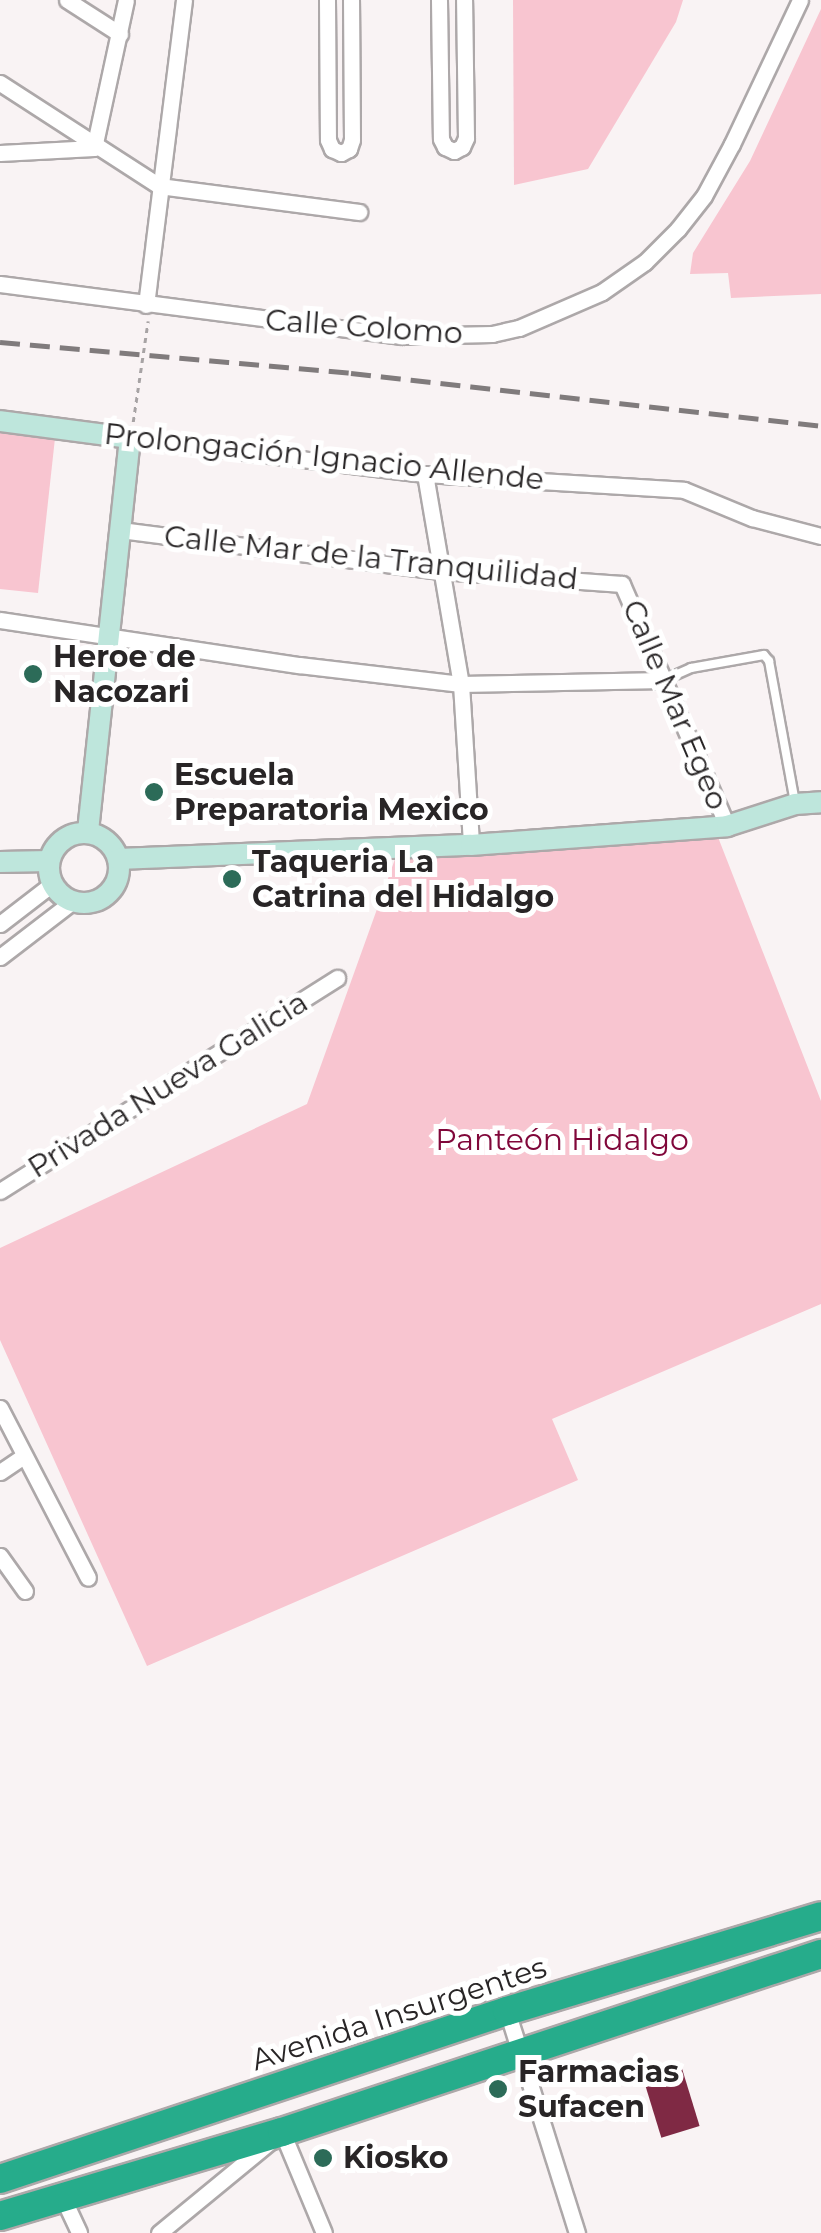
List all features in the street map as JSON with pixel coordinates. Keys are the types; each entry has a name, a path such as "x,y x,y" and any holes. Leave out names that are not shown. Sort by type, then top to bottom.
{"highway":[{"name":"Avenida Insurgentes","path":"0,2179 507,2011 821,1916"},
{"path":"0,2216 519,2057 821,1954"}],"main road":[{"name":"Prolongación Ignacio Allende","path":"0,421 130,438"},
{"path":"88,832 130,438"},
{"path":"118,859 471,845 727,826 795,804 821,802"},
{"path":"88,832 107,841 118,859 116,880 104,897 73,901 52,884 49,861 59,842 88,832"},
{"path":"0,862 49,861"}],"street":[{"path":"67,0 120,34"},
{"path":"94,148 126,0"},
{"path":"146,305 184,0"},
{"path":"327,0 328,140 332,149 341,152 349,148 352,140 350,0"},
{"path":"440,0 441,139 445,147 454,150 462,147 466,138 464,0"},
{"name":"Calle Colomo","path":"0,284 434,338 519,328 574,306 644,262 694,210 732,144 800,0"},
{"path":"0,83 94,148 159,186 359,212"},
{"path":"0,153 94,148"},
{"name":"Prolongación Ignacio Allende","path":"130,438 425,474 684,490 752,518 821,536"},
{"path":"425,474 460,684 471,845"},
{"name":"Calle Mar de la Tranquilidad","path":"120,530 442,571 622,584"},
{"name":"Calle Mar Egeo","path":"622,584 727,826"},
{"path":"0,620 460,684 664,680"},
{"path":"0,924 52,884"},
{"path":"0,957 73,901"},
{"name":"Privada Nueva Galicia","path":"0,1191 337,978"},
{"path":"0,1408 5,1430 24,1456 88,1578"},
{"path":"0,1472 24,1456"},
{"path":"0,1556 25,1590"},
{"path":"507,2011 577,2233"},
{"path":"160,2233 282,2132 324,2233"},
{"path":"63,2198 79,2233"}],"lane":[{"path":"664,680 691,668 764,655 769,660 795,804"}],"path":[{"path":"130,438 145,344 146,305"}],"green space":[{"path":"513,0 683,0 676,22 588,169 514,185"},
{"path":"821,9 821,294 731,298 728,273 690,274 693,253 750,161"},
{"path":"0,423 56,429 38,593 0,589"},
{"name":"Panteón Hidalgo","path":"716,832 821,1101 821,1304 552,1419 578,1480 147,1666 0,1340 0,1248 307,1104 395,859"}],"building":[{"path":"680,2062 700,2126 661,2138 642,2074"}],"railway":[{"path":"0,342 351,373 821,426"}],"place":[{"name":"Heroe de Nacozari","path":"33,674"},
{"name":"Escuela Preparatoria Mexico","path":"154,792"},
{"name":"Taqueria La Catrina del Hidalgo","path":"232,879"},
{"name":"Farmacias Sufacen","path":"498,2089"},
{"name":"Kiosko","path":"323,2158"}]}
